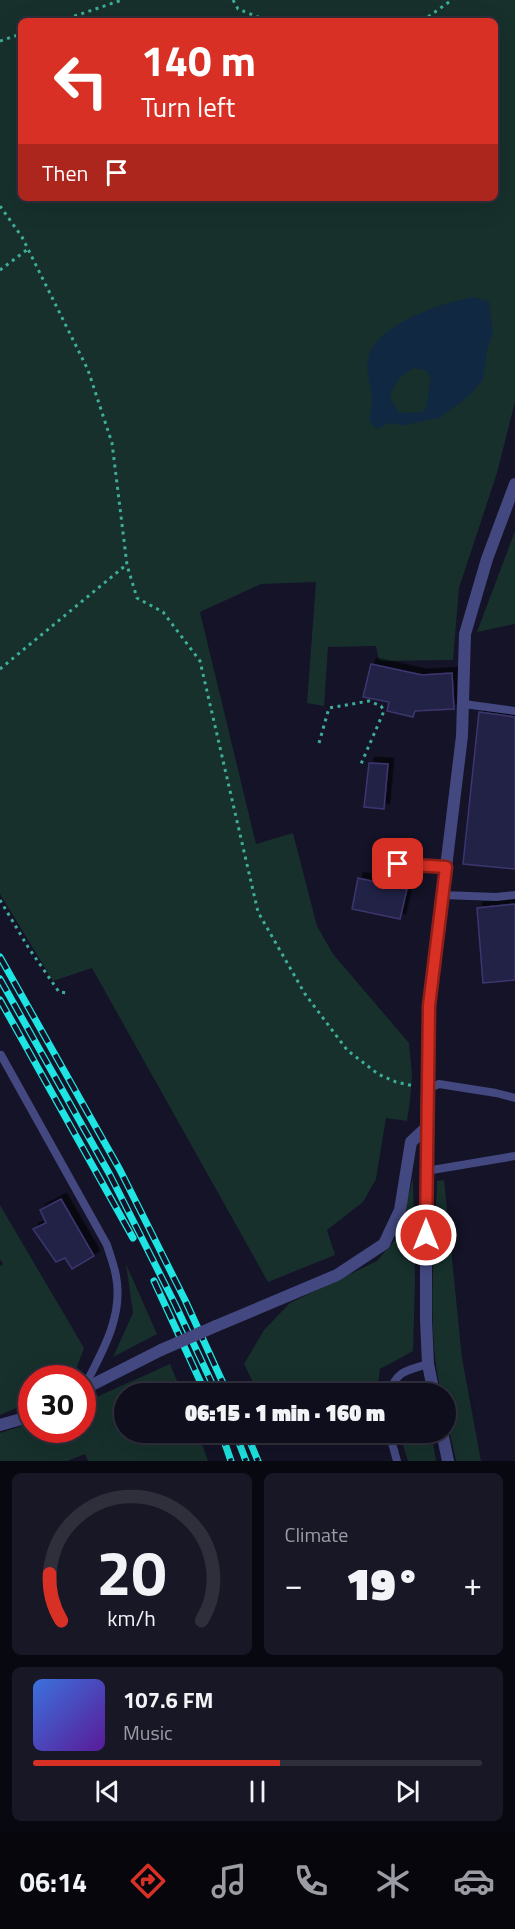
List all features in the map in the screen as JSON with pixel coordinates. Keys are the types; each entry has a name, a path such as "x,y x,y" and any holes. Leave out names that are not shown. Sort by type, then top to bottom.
{"street":[{"path":"432,1383 428,1364 426,1171 429,1006 462,736 465,634 487,559 515,484"},
{"path":"96,1382 161,1350 337,1275 384,1244 400,1210 411,1142 426,1128"},
{"path":"0,1425 18,1420"},
{"path":"444,1443 448,1461"}],"lane":[{"path":"464,704 515,711"},
{"path":"398,864 446,867"},
{"path":"443,894 496,897 515,895"},
{"path":"1,1055 106,1245 116,1277 117,1311 104,1349 96,1365"},
{"path":"427,1089 439,1084 515,1098"},
{"path":"426,1171 515,1156"},
{"path":"392,1383 405,1371 428,1364"},
{"path":"392,1443 397,1461"}],"path":[{"path":"69,18 122,0"},
{"path":"233,0 238,9 260,18"},
{"path":"426,18 452,0"},
{"path":"0,41 18,35"},
{"path":"0,206 22,237 88,370 112,443 127,565 137,598 162,612 200,661 258,912 305,994 347,1050 378,1074 396,1082 427,1089"},
{"path":"0,270 28,249"},
{"path":"0,669 127,565"},
{"path":"319,743 329,708 369,701 381,706 384,711 361,764"},
{"path":"0,900 28,947 59,992 68,993"}],"green space":[{"path":"0,0 515,0 515,402 497,473 459,588 453,660 379,661 376,646 328,647 324,706 307,703 316,582 261,584 200,612 256,844 293,833 317,926 333,954 409,1043 412,1075 407,1121 386,1118 376,1179 363,1202 327,1230 335,1255 268,1282 92,968 53,981 0,894"},
{"path":"515,531 515,624 477,632"},
{"path":"413,1178 415,1281 413,1351 380,1369 378,1383 253,1383 244,1364 264,1330 290,1303 377,1261 398,1236"},
{"path":"444,1180 462,1358 481,1461 456,1461 452,1443 456,1443 456,1383 439,1383 436,1368 433,1260 437,1181"},
{"path":"0,1205 84,1348 78,1365 18,1365 18,1407 0,1415 0,1266 3,1264 0,1259"},
{"path":"126,1264 157,1334 113,1357 133,1313"},
{"path":"170,1364 178,1383 128,1383"},
{"path":"114,1389 114,1443 202,1443 208,1461 88,1461 85,1454 67,1461 0,1461 0,1433 18,1427 18,1443 96,1443 96,1397"},
{"path":"402,1443 433,1443 436,1461 408,1461"}],"water":[{"path":"473,297 489,301 493,334 487,350 483,380 468,397 439,418 404,425 390,423 376,429 369,420 372,401 367,364 373,347 383,335 412,317 445,304","holes":["414,368 425,370 431,376 424,412 399,413 390,397 396,383 405,373"]}],"building":[{"path":"371,664 422,675 452,673 454,709 415,711 413,717 387,711 389,702 363,697"},
{"path":"479,712 515,717 515,869 463,864"},
{"path":"369,763 388,764 384,809 364,807"},
{"path":"358,878 407,889 400,919 352,909"},
{"path":"515,904 515,980 483,983 477,908"},
{"path":"61,1199 94,1256 72,1269 65,1258 56,1262 33,1229 46,1223 40,1210"}],"railway":[{"path":"0,957 120,1170 185,1300 223,1383"},
{"path":"0,979 110,1175 212,1383"},
{"path":"0,1000 133,1238"},
{"path":"154,1281 201,1383"},
{"path":"225,1443 231,1461"},
{"path":"239,1443 246,1461"},
{"path":"251,1443 258,1461"}],"route":[{"path":"398,864 446,867 429,1006 426,1235"}]}
